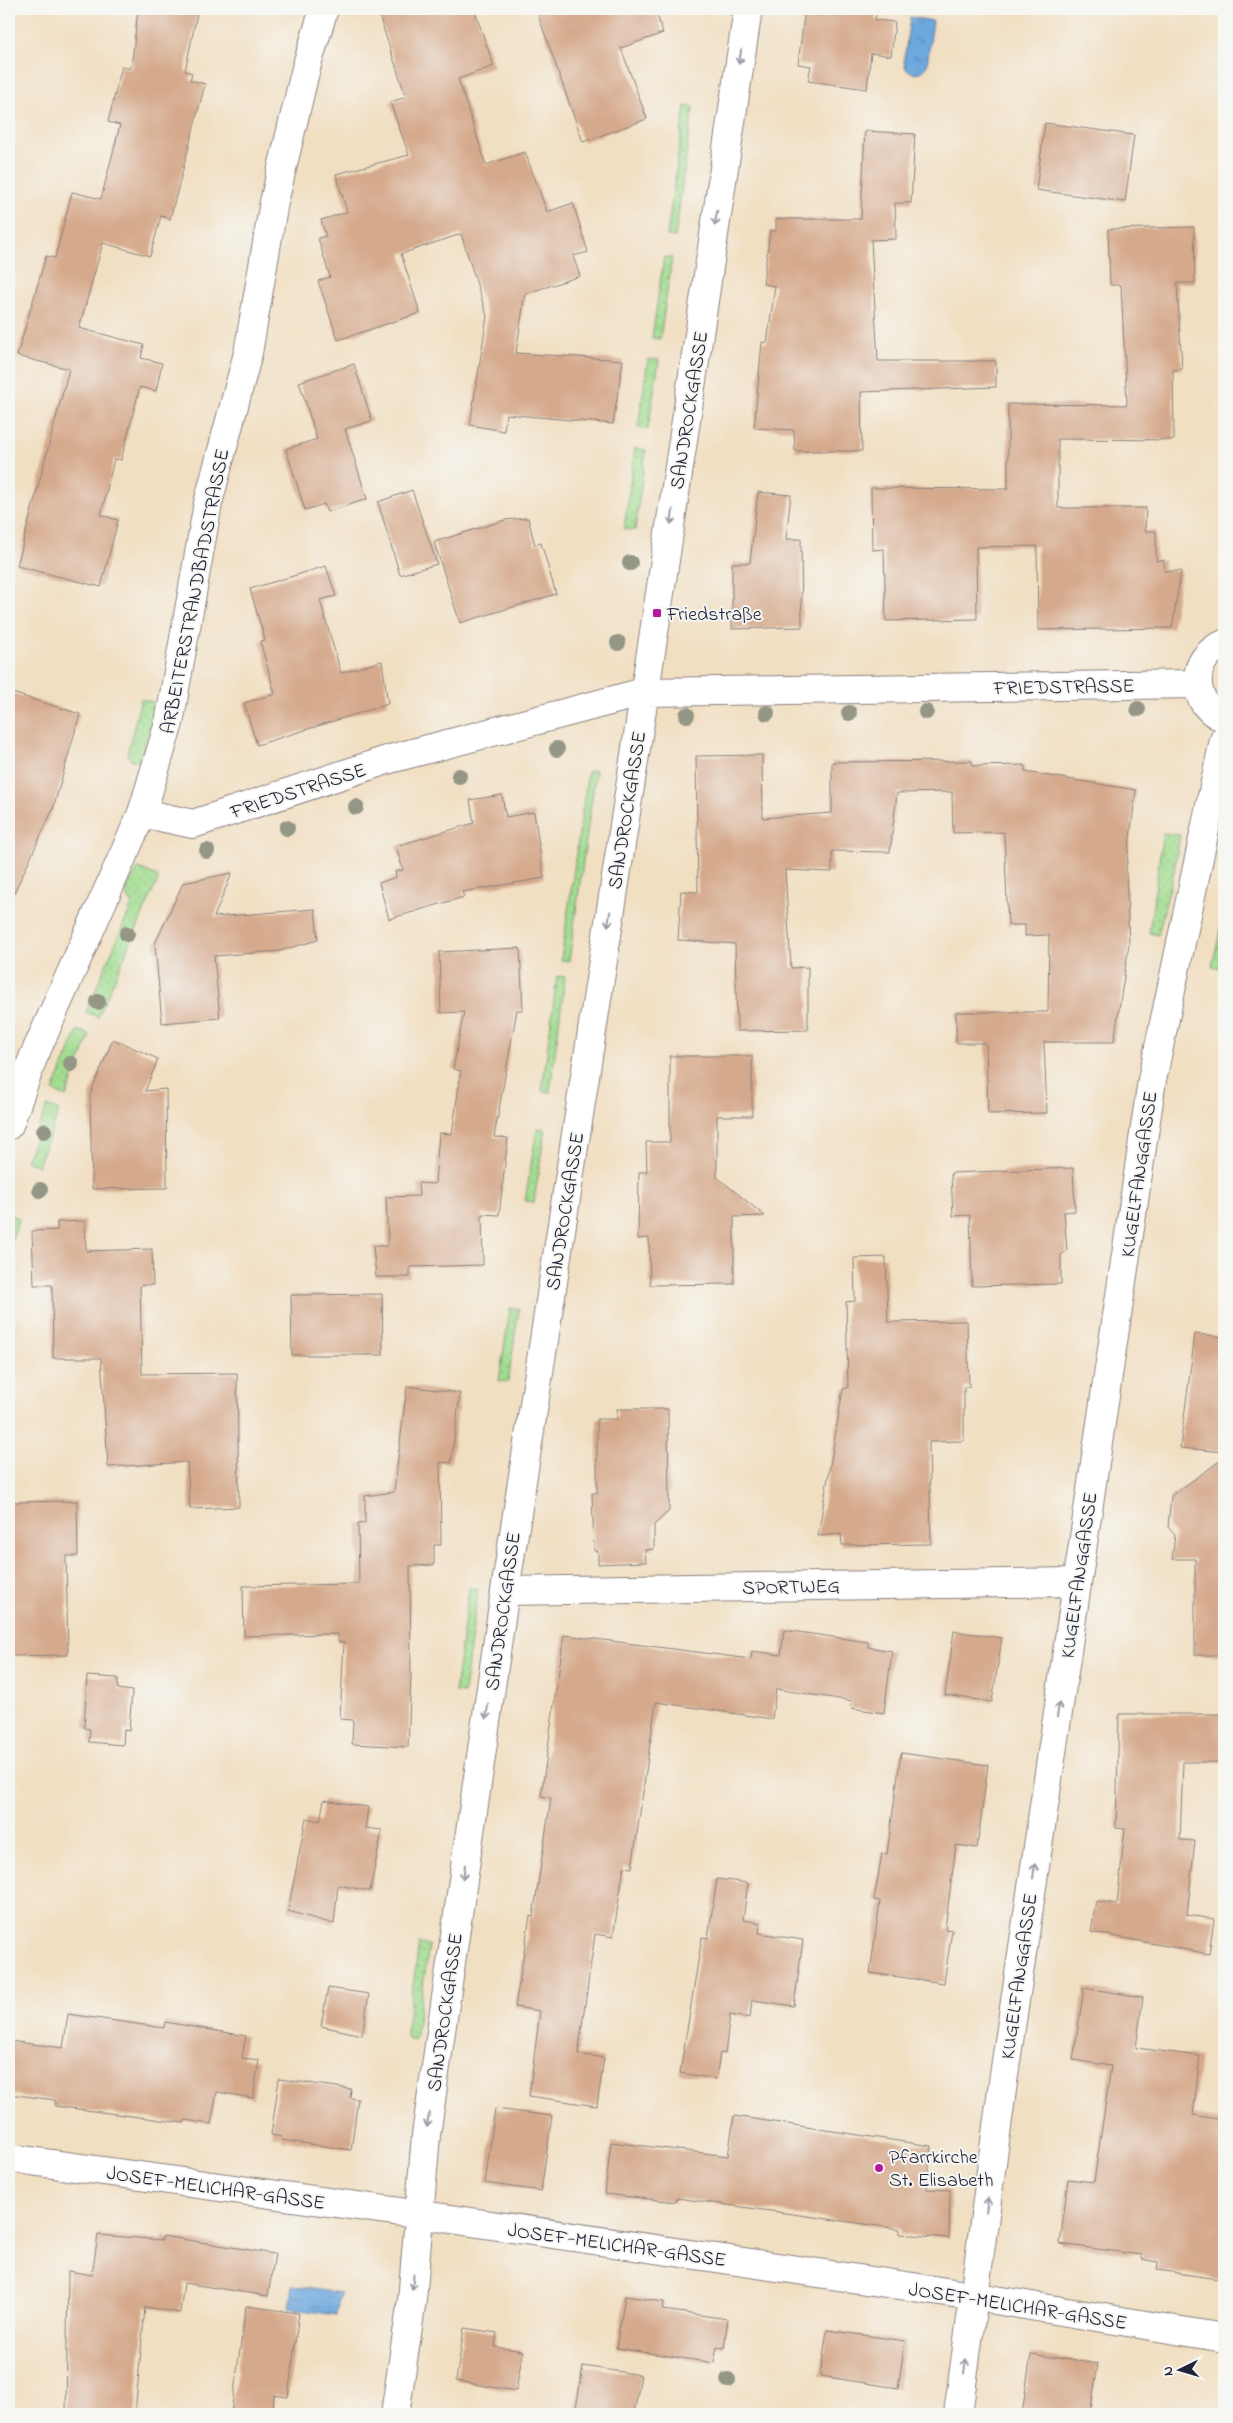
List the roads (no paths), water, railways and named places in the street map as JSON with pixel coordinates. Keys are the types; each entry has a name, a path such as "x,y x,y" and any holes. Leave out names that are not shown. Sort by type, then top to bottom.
{"street":[{"name":"ARBEITERSTRANDBADSTRASSE","path":"9,1125 33,1058 142,813 169,723 208,503 248,353 274,202 306,68 324,9"},
{"name":"SANDROCKGASSE","path":"395,2414 412,2300 426,2136 505,1591 748,9"},
{"path":"1224,644 1213,648 1203,659 1196,684 1202,702 1217,715 1224,718"},
{"name":"FRIEDSTRASSE","path":"142,813 193,824 390,759 644,692 1196,684"},
{"name":"KUGELFANGGASSE","path":"958,2414 1005,2065 1152,1080 1224,740"},
{"name":"SPORTWEG","path":"505,1591 1077,1582"},
{"name":"JOSEF-MELICHAR-GASSE","path":"9,2158 419,2215 974,2297 1224,2338"}],"water":[{"path":"910,17 933,21 927,65 924,70 915,74 906,69 904,61"},
{"path":"292,2286 340,2293 336,2315 289,2308"}],"place":[{"name":"Friedstraße","path":"657,613"},
{"name":"Pfarrkirche St. Elisabeth","path":"879,2168"}]}
